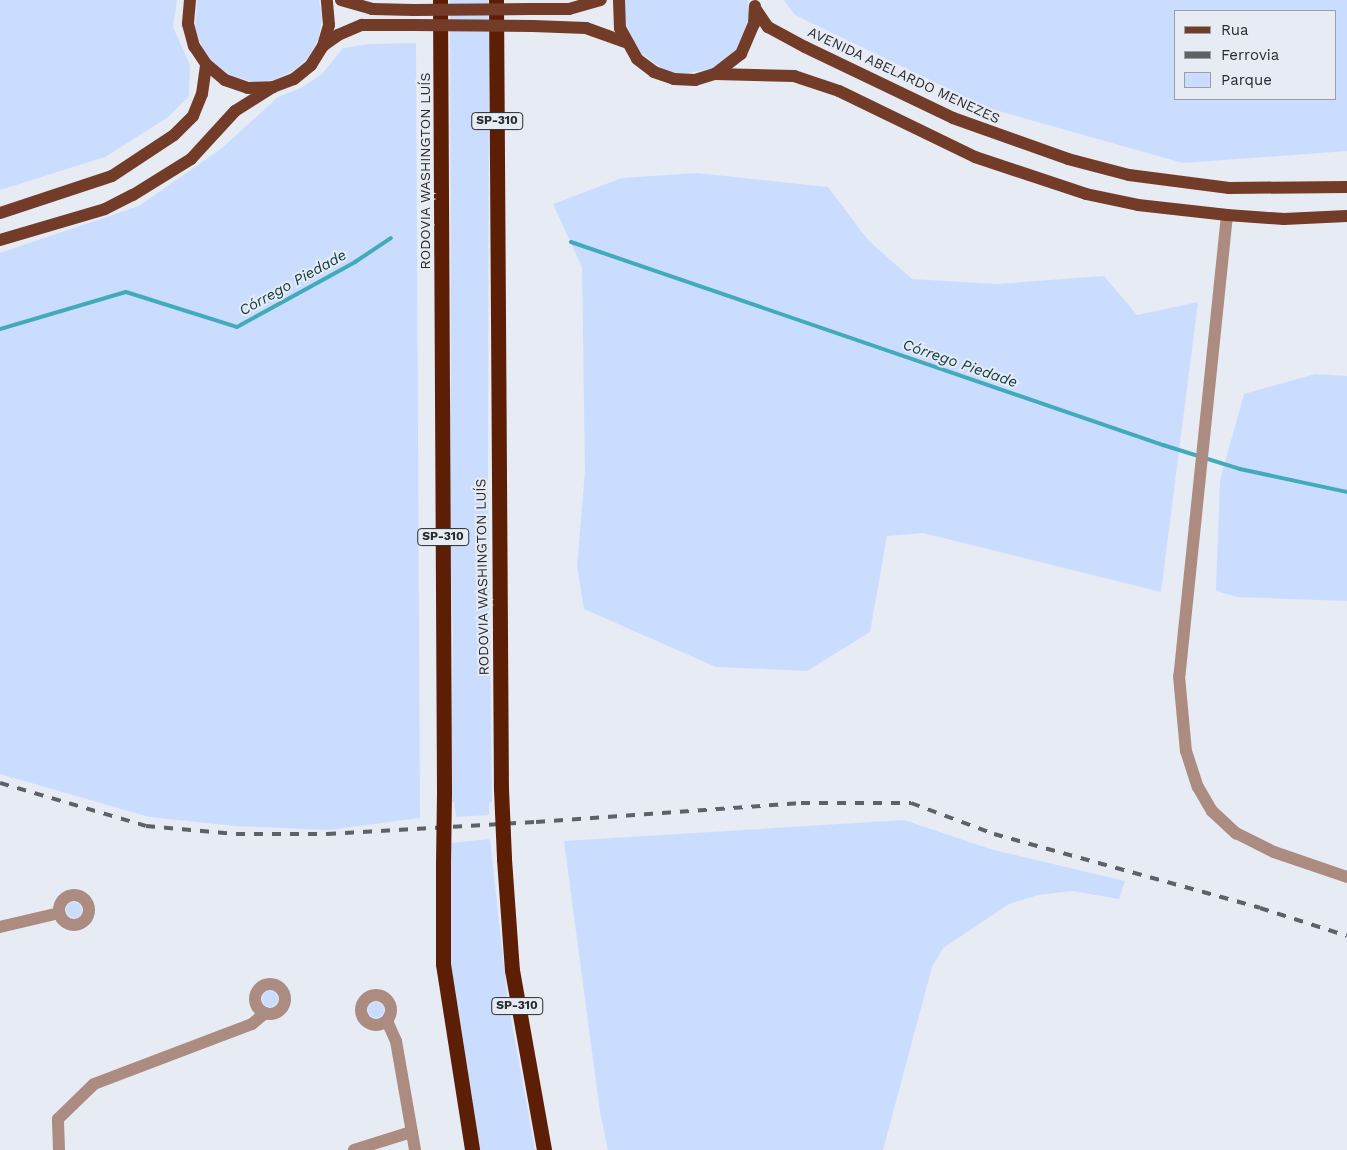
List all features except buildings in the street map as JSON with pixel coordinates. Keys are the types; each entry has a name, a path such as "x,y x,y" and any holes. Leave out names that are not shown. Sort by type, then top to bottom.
{"highway":[{"name":"RODOVIA WASHINGTON LUÍS","path":"439,0 441,42 443,964 472,1150"},
{"name":"RODOVIA WASHINGTON LUÍS","path":"497,0 501,789 512,970 544,1150"}],"main road":[{"path":"190,0 188,24 194,46 206,64 233,82 248,88 273,87"},
{"path":"0,240 105,209 132,195 190,159 235,111 273,87 300,74 311,65 323,46 329,24 327,0"},
{"path":"342,0 372,9 531,10 569,9 601,0"},
{"path":"619,0 620,28 625,42 643,63 654,72 674,79 694,80 715,74 794,76 839,91 923,134 1035,179 1138,204 1227,215 1284,218 1347,216"},
{"path":"715,74 740,54 749,40 754,4"},
{"name":"AVENIDA ABELARDO MENEZES","path":"754,4 768,27 805,47 953,118 1068,159 1129,175 1203,185 1347,187"},
{"path":"323,46 338,35 362,25 586,28 625,42"},
{"path":"0,213 112,176 174,135 193,116 202,94 206,64"}],"street":[{"path":"1227,215 1197,482 1179,676 1186,751 1198,787 1212,811 1236,833 1274,852 1347,877"},
{"path":"0,927 59,912"},
{"path":"59,1150 58,1119 94,1084 252,1024 265,1013"},
{"path":"387,1021 396,1041 415,1150"},
{"path":"354,1150 411,1132"}],"green space":[{"path":"0,0 177,0 173,27 190,65 189,96 167,118 105,157 0,190"},
{"path":"197,0 319,0 322,18 319,38 309,57 293,71 274,80 253,82 233,76 215,65 202,48 195,28"},
{"path":"450,0 488,0 489,46 488,484 492,802 489,803 489,815 456,817 454,802 451,802 453,635 448,492 451,380"},
{"path":"625,0 748,0 749,18 737,49 726,60 712,69 680,74 664,70 638,51 625,21"},
{"path":"784,0 1347,0 1347,151 1183,163 988,108 795,15"},
{"path":"416,43 420,818 328,830 235,826 149,817 0,774 0,253 139,206 222,148 278,97 301,88 322,74 343,48 370,44"},
{"path":"697,173 828,187 868,240 912,279 997,284 1104,276 1137,315 1198,302 1161,592 923,533 887,536 870,632 807,671 716,667 584,609 577,566 585,471 582,267 553,204 622,178"},
{"path":"1315,374 1347,376 1347,601 1238,597 1216,591 1220,480 1244,394"},
{"path":"904,820 990,849 1125,881 1119,899 1072,891 1038,895 1009,904 943,948 932,967 883,1150 608,1150 600,1112 564,841"},
{"path":"490,839 508,1002 535,1150 479,1150 459,1031 450,959 450,843"},
{"path":"71,902 77,902 82,907 80,916 71,918 66,913 66,907"},
{"path":"267,991 273,991 278,996 276,1005 267,1007 262,1002 262,996"},
{"path":"373,1002 379,1002 384,1007 382,1016 373,1018 368,1013 368,1007"}],"waterway":[{"name":"Córrego Piedade","path":"0,329 126,292 237,327 355,262 391,238"},
{"name":"Córrego Piedade","path":"571,242 1163,445 1240,469 1347,492"}],"railway":[{"path":"0,783 146,826 236,834 327,834 536,822 801,803 911,803 994,834 1260,908 1347,936"}]}
